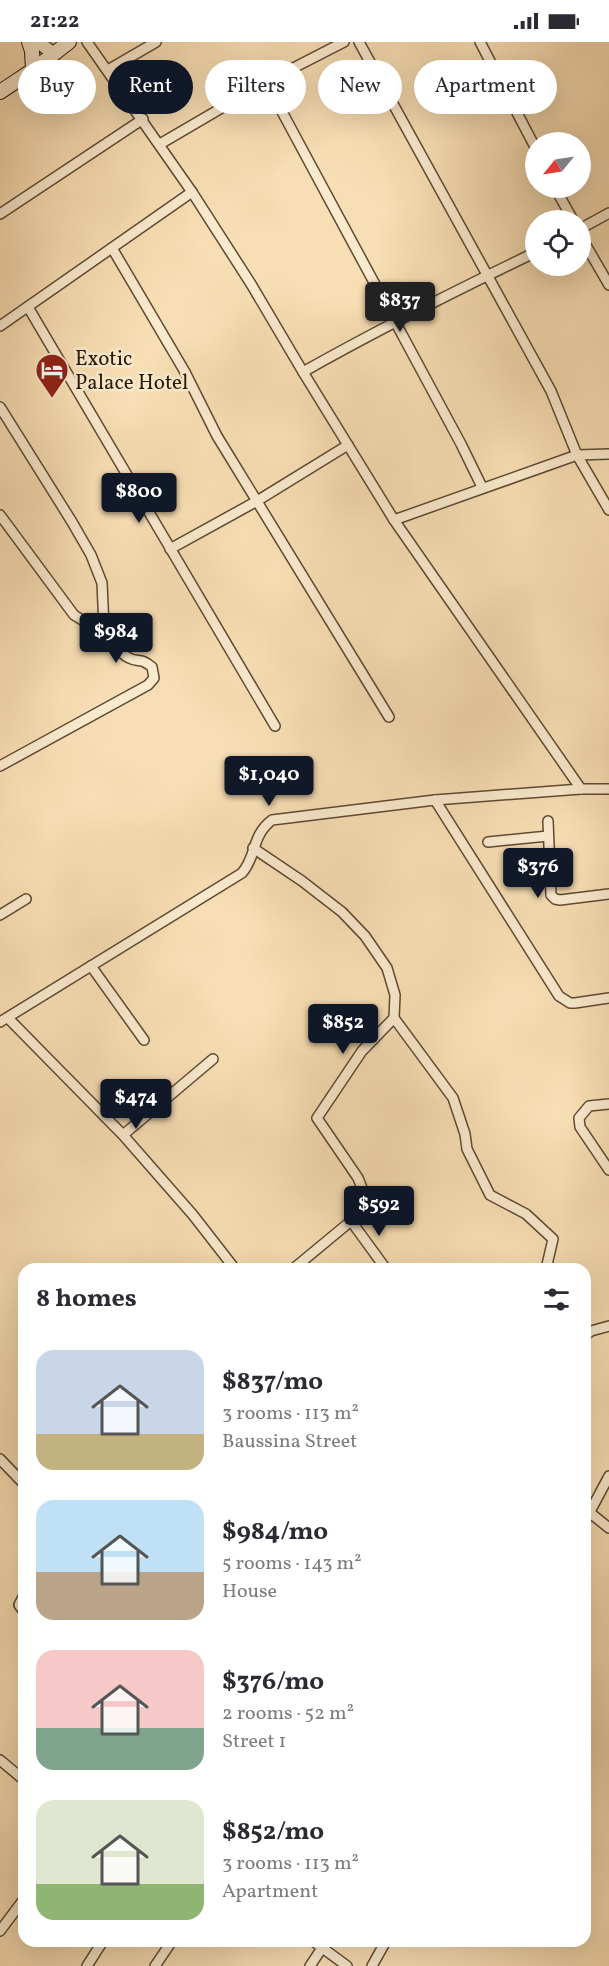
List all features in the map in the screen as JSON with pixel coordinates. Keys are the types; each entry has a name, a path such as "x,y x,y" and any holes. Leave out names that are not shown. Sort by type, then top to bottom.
{"main road":[{"path":"29,42 32,60"},
{"path":"46,60 69,42"},
{"path":"0,92 18,80"}],"street":[{"path":"38,42 54,54"},
{"path":"87,42 108,70"},
{"path":"125,60 156,42"},
{"path":"306,61 344,42"},
{"path":"359,42 551,392 577,455 609,510"},
{"path":"480,42 527,132"},
{"path":"139,114 251,284 394,520 582,789"},
{"path":"160,144 211,114"},
{"path":"283,114 482,487"},
{"path":"0,214 143,119"},
{"path":"0,326 192,192"},
{"path":"591,223 609,213"},
{"path":"112,248 185,372 217,436 389,717"},
{"path":"591,254 609,285"},
{"path":"303,372 394,321 525,257"},
{"path":"28,307 275,726"},
{"path":"0,407 91,555 102,583 104,626 116,645 129,658 144,660 152,667 154,678 148,685 0,766"},
{"path":"170,549 256,501 348,445"},
{"path":"394,520 577,455 609,454"},
{"path":"1,520 75,615 87,623 104,626"},
{"path":"230,1263 193,1215 123,1135 4,1020 242,873 247,867 256,838 263,827 272,820 435,800 609,789"},
{"path":"435,800 559,996 570,1003 609,998"},
{"path":"548,821 551,895 560,900 609,894"},
{"path":"488,842 548,836"},
{"path":"253,848 334,906 365,936 387,968 395,995 394,1018 453,1098 467,1149 490,1196 526,1214 553,1239 547,1263"},
{"path":"0,915 26,900"},
{"path":"91,966 144,1040"},
{"path":"300,1263 351,1221 364,1207 366,1198 358,1178 317,1118 362,1051 394,1018"},
{"path":"123,1135 213,1059"},
{"path":"609,1104 589,1106 579,1118 580,1127 609,1170"},
{"path":"351,1221 382,1263"},
{"path":"591,1329 609,1326"},
{"path":"0,1459 18,1478"},
{"path":"591,1509 609,1476"},
{"path":"591,1518 609,1528"},
{"path":"1,1765 18,1776"},
{"path":"0,1931 18,1907"},
{"path":"87,1966 100,1947"},
{"path":"155,1966 168,1947"},
{"path":"372,1966 383,1947"},
{"path":"310,1966 322,1948 347,1966"}],"place":[{"name":"Exotic Palace Hotel","path":"52,399"}]}
